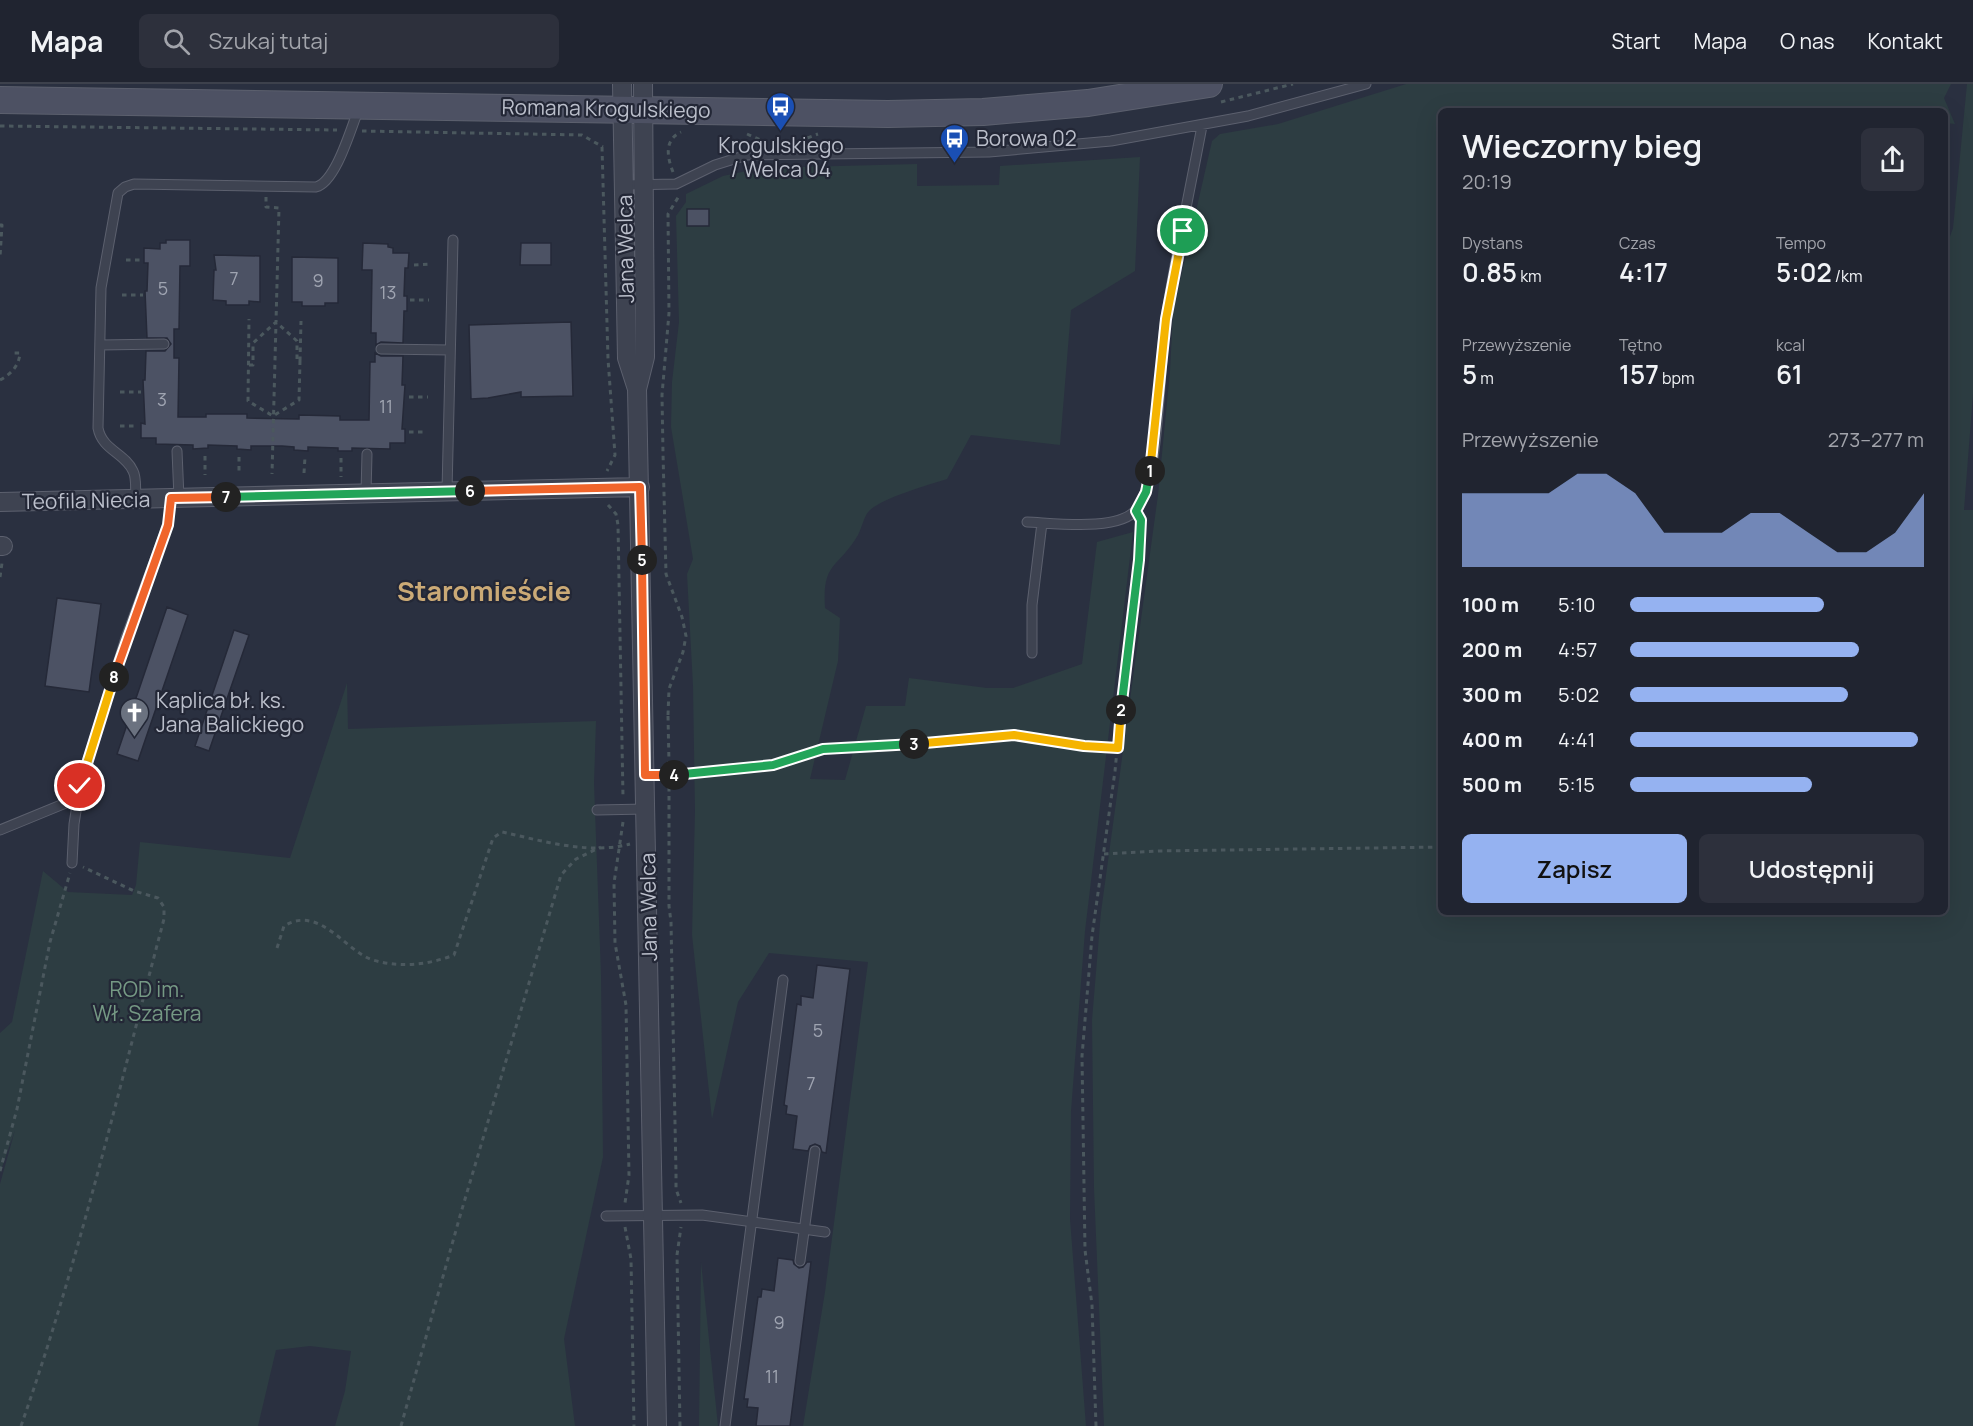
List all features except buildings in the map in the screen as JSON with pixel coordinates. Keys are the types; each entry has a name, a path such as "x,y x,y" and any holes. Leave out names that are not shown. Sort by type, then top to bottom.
{"main road":[{"name":"Romana Krogulskiego","path":"0,100 360,105 632,96 888,114 983,112 1088,103 1209,84"}],"street":[{"name":"Jana Welca","path":"632,96 624,185 627,358 637,389"},
{"name":"Jana Welca","path":"632,96 643,185 645,357 637,389 657,1426"},
{"name":"Teofila Niecia","path":"0,502 640,487"}],"lane":[{"path":"624,185 676,184 715,165 747,155 990,152 1111,141 1202,126 1297,104 1365,84"},
{"path":"136,499 135,474 132,468 103,443 99,436 101,288 118,193 134,184 306,187 323,185 332,173 360,105"},
{"path":"1027,522 1103,524 1120,520 1136,511 1146,492 1152,459 1166,319 1202,126"},
{"path":"447,491 453,240"},
{"path":"100,345 164,344"},
{"path":"381,349 450,350"},
{"path":"72,863 78,798 126,638 168,525 175,498 177,451"},
{"path":"366,493 367,454"},
{"path":"1032,653 1032,605 1042,523"},
{"path":"645,775 694,774"},
{"path":"0,830 78,798"},
{"path":"597,810 646,809"},
{"path":"725,1426 783,980"},
{"path":"801,1261 814,1151"},
{"path":"606,1216 681,1215 825,1232"}],"path":[{"path":"0,126 343,130"},
{"path":"357,131 582,135 596,141 602,147 608,359 615,454 607,467 607,474"},
{"path":"602,147 609,147"},
{"path":"668,147 674,176"},
{"path":"679,193 679,198 668,214 669,313 662,395 666,574 673,599 682,617 686,636 669,689 668,716 671,850 669,906 676,1173 681,1215 677,1255 680,1426"},
{"path":"266,194 266,207 279,208 272,474"},
{"path":"0,225 2,225 0,257"},
{"path":"126,260 140,260"},
{"path":"414,264 430,264"},
{"path":"122,295 143,295"},
{"path":"410,300 429,300"},
{"path":"249,319 248,401 273,416"},
{"path":"273,416 299,400 301,321"},
{"path":"276,322 297,340 297,361 300,361"},
{"path":"249,365 252,365 253,343 276,322"},
{"path":"0,380 8,375 18,363 20,353 11,353"},
{"path":"120,392 141,392"},
{"path":"409,397 428,397"},
{"path":"120,426 136,426"},
{"path":"409,432 427,432"},
{"path":"205,456 205,475"},
{"path":"239,457 239,475"},
{"path":"304,457 304,473"},
{"path":"341,458 341,480"},
{"path":"607,501 608,507 616,514 618,525 623,809 621,846 614,883 615,943 626,1005 629,1175 624,1215 631,1258 634,1426"},
{"path":"1096,1426 1092,1305 1085,1250 1082,1056 1092,936 1118,748 1125,666 1139,560 1141,520 1136,511"},
{"path":"694,774 773,765 823,749 938,743 1014,735 1084,746 1118,748"},
{"path":"277,948 284,926 294,920 319,924 371,960 412,966 437,962 454,955 493,838 502,832 579,848 621,846 646,839"},
{"path":"400,1426 561,875 576,859 601,847"},
{"path":"1104,854 1438,847"},
{"path":"0,1171 17,1109 50,942 72,863 134,891 158,898 164,908 164,919 94,1182 21,1426"}],"green space":[{"path":"1406,84 1951,84 1944,98 1955,124 1948,123 1948,108 1438,108 1438,915 1948,915 1948,242 1953,228 1967,84 1973,84 1973,394 1964,510 1973,510 1973,1426 1104,1426 1094,1188 1092,1020 1101,912 1158,495 1170,371 1173,312 1212,141 1220,134 1278,124"},
{"path":"1140,157 1135,271 1071,310 1060,445 971,435 947,479 896,496 870,510 851,546 829,573 826,582 825,608 840,618 838,661 810,779 845,780 866,706 905,706 909,678 987,688 1013,688 1082,664 1097,542 1133,532 1085,931 1071,1111 1070,1219 1086,1426 803,1426 825,1292 868,962 769,953 738,1002 712,1119 692,935 695,811 693,686 687,574 693,559 671,427 672,382 679,322 676,216 686,202 686,194 723,176 761,168 917,164 917,186 999,185 1000,166"},
{"name":"ROD im. Wł. Szafera","path":"347,683 348,729 596,721 594,783 601,975 603,1157 564,1339 575,1426 335,1426 345,1391 351,1351 310,1346 276,1350 258,1426 0,1426 0,1184 15,1130 0,1173 0,1033 12,1022 43,871 68,892 132,895 136,885 140,842 290,858"},
{"path":"701,1262 718,1426 699,1426"}],"place":[{"name":"Krogulskiego / Welca 04","path":"781,132"},
{"name":"Borowa 02","path":"955,164"},
{"name":"Kaplica bł. ks. Jana Balickiego","path":"135,738"}],"district":[{"name":"Staromieście","path":"484,590"}],"route":[{"path":"80,786 126,638 168,525 171,498 640,487 645,775 694,774 773,765 823,749 938,743 1014,735 1084,746 1118,748 1125,666 1139,560 1141,520 1136,511 1146,492 1152,459 1166,319 1183,231"}]}
